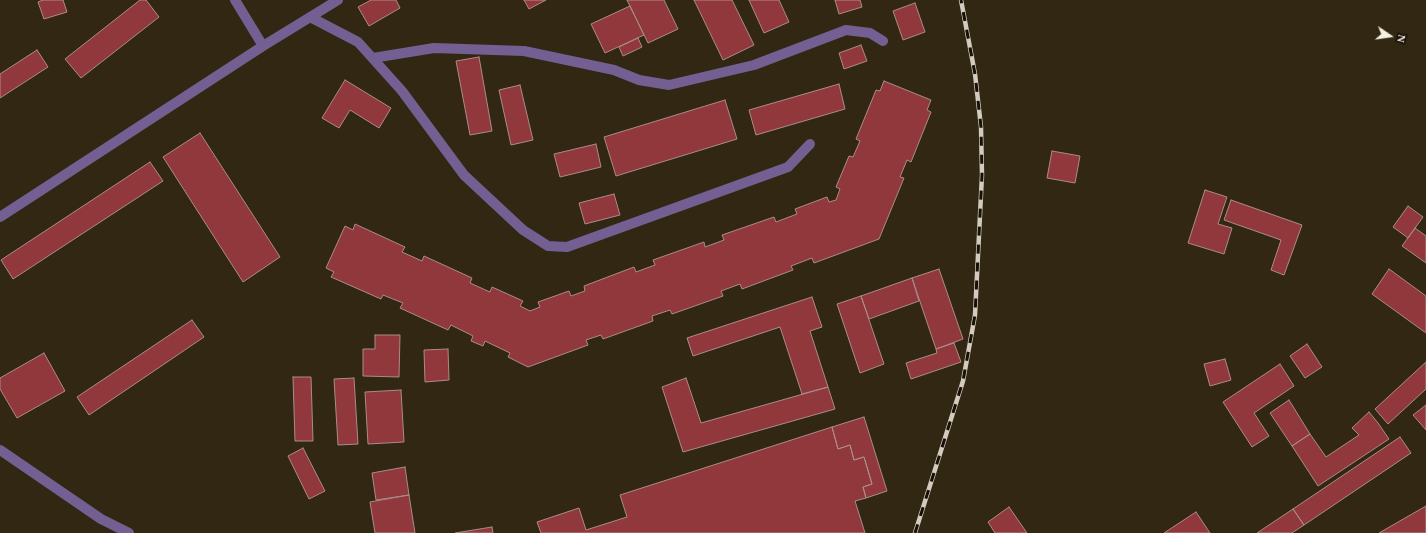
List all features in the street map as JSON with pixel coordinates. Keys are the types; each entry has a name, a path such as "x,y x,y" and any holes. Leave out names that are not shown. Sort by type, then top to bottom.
{"street":[{"path":"235,0 263,46"},
{"path":"0,218 263,46 338,0"},
{"path":"310,17 358,42 402,91 464,175 523,230 548,246 567,247 788,167 810,144"},
{"path":"373,58 434,48 524,51 614,70 639,80 669,85 754,64 846,30 870,33 883,42"},
{"path":"0,450 101,519 129,533"}],"building":[{"path":"43,0 63,0 67,12 44,19 38,2"},
{"path":"140,0 146,0 159,17 81,78 65,59"},
{"path":"371,0 396,0 400,8 369,26 358,7"},
{"path":"524,0 546,0 529,9"},
{"path":"627,0 664,0 678,29 648,43"},
{"path":"694,0 732,0 754,45 723,60"},
{"path":"749,0 779,0 789,22 764,33"},
{"path":"835,0 860,0 862,7 839,14"},
{"path":"915,3 925,32 903,40 893,11"},
{"path":"630,6 644,35 605,53 591,24"},
{"path":"638,38 642,47 623,56 619,47"},
{"path":"861,45 867,61 844,69 839,53"},
{"path":"37,50 48,67 0,98 0,74"},
{"path":"479,57 492,131 470,135 456,61"},
{"path":"345,80 391,108 379,128 350,110 339,128 322,118"},
{"path":"884,81 931,100 927,110 931,112 911,162 907,160 900,177 904,178 879,239 814,263 812,258 791,266 793,270 742,289 740,284 721,291 723,296 672,314 670,310 652,316 653,321 603,339 601,335 586,340 588,345 528,367 508,357 510,353 485,341 483,346 471,341 473,336 451,325 448,330 400,308 403,303 383,295 381,299 331,277 334,272 326,268 345,226 353,230 355,224 405,247 402,252 422,261 424,256 472,278 470,283 490,292 492,287 523,301 520,306 530,311 540,307 538,302 569,291 571,296 585,291 584,286 634,267 636,272 655,265 653,260 704,242 705,247 724,240 722,235 774,217 776,222 797,214 795,209 827,197 829,202 836,200 840,189 836,187 849,156 853,157 860,141 856,139 876,90 880,91"},
{"path":"839,84 845,109 756,135 749,110"},
{"path":"520,85 533,140 511,145 499,90"},
{"path":"725,100 737,139 616,176 604,137"},
{"path":"200,133 280,257 243,282 163,157"},
{"path":"596,144 601,167 560,177 554,154"},
{"path":"1052,151 1080,156 1075,183 1047,178"},
{"path":"150,162 163,181 13,279 1,260"},
{"path":"1205,190 1227,197 1218,224 1232,228 1224,254 1188,243"},
{"path":"614,194 620,215 585,224 579,203"},
{"path":"1231,200 1302,225 1284,275 1271,270 1281,240 1224,220"},
{"path":"1408,206 1423,217 1408,238 1393,227"},
{"path":"1415,228 1426,236 1426,263 1402,246"},
{"path":"939,269 963,339 936,349 912,278"},
{"path":"1389,269 1426,296 1426,333 1372,294"},
{"path":"912,278 919,301 869,319 861,296"},
{"path":"861,296 884,364 860,373 837,304"},
{"path":"812,297 822,327 810,331 828,387 802,394 780,327 693,356 687,338"},
{"path":"192,320 204,337 89,415 77,397"},
{"path":"375,335 400,335 399,377 363,376 363,349 375,349"},
{"path":"954,343 961,362 911,379 906,363 937,353 936,349"},
{"path":"1307,344 1322,367 1305,378 1290,356"},
{"path":"448,349 449,380 425,382 424,350"},
{"path":"44,353 65,391 17,418 0,389 0,378"},
{"path":"1225,359 1231,380 1210,386 1204,364"},
{"path":"1426,362 1426,389 1388,424 1375,409"},
{"path":"1280,364 1294,386 1254,413 1269,436 1252,447 1223,402"},
{"path":"293,377 311,377 313,441 295,441"},
{"path":"354,378 358,444 338,445 334,379"},
{"path":"686,378 701,423 828,387 835,409 683,452 662,387"},
{"path":"401,390 404,442 368,444 365,392"},
{"path":"1289,400 1310,434 1292,446 1270,413"},
{"path":"1426,405 1426,430 1413,415"},
{"path":"1369,412 1389,439 1318,486 1292,446 1310,434 1326,457 1359,435 1352,428"},
{"path":"864,417 887,491 866,498 863,487 872,484 864,457 854,460 850,445 838,449 832,427"},
{"path":"832,427 838,449 850,445 854,460 864,457 872,484 863,487 866,498 855,501 865,533 541,533 537,522 579,508 586,530 627,517 620,495"},
{"path":"1400,437 1411,453 1304,525 1293,509"},
{"path":"303,448 325,491 309,499 288,456"},
{"path":"405,467 409,495 376,500 372,473"},
{"path":"409,495 415,533 375,533 370,502"},
{"path":"1426,506 1426,533 1379,533"},
{"path":"1009,507 1027,533 995,533 988,522"},
{"path":"1293,509 1304,525 1292,533 1257,533"},
{"path":"1196,512 1210,533 1164,533"},
{"path":"492,527 493,533 455,533"}],"railway":[{"path":"915,533 963,381 975,315 982,175 981,127 975,74 961,0"}]}
